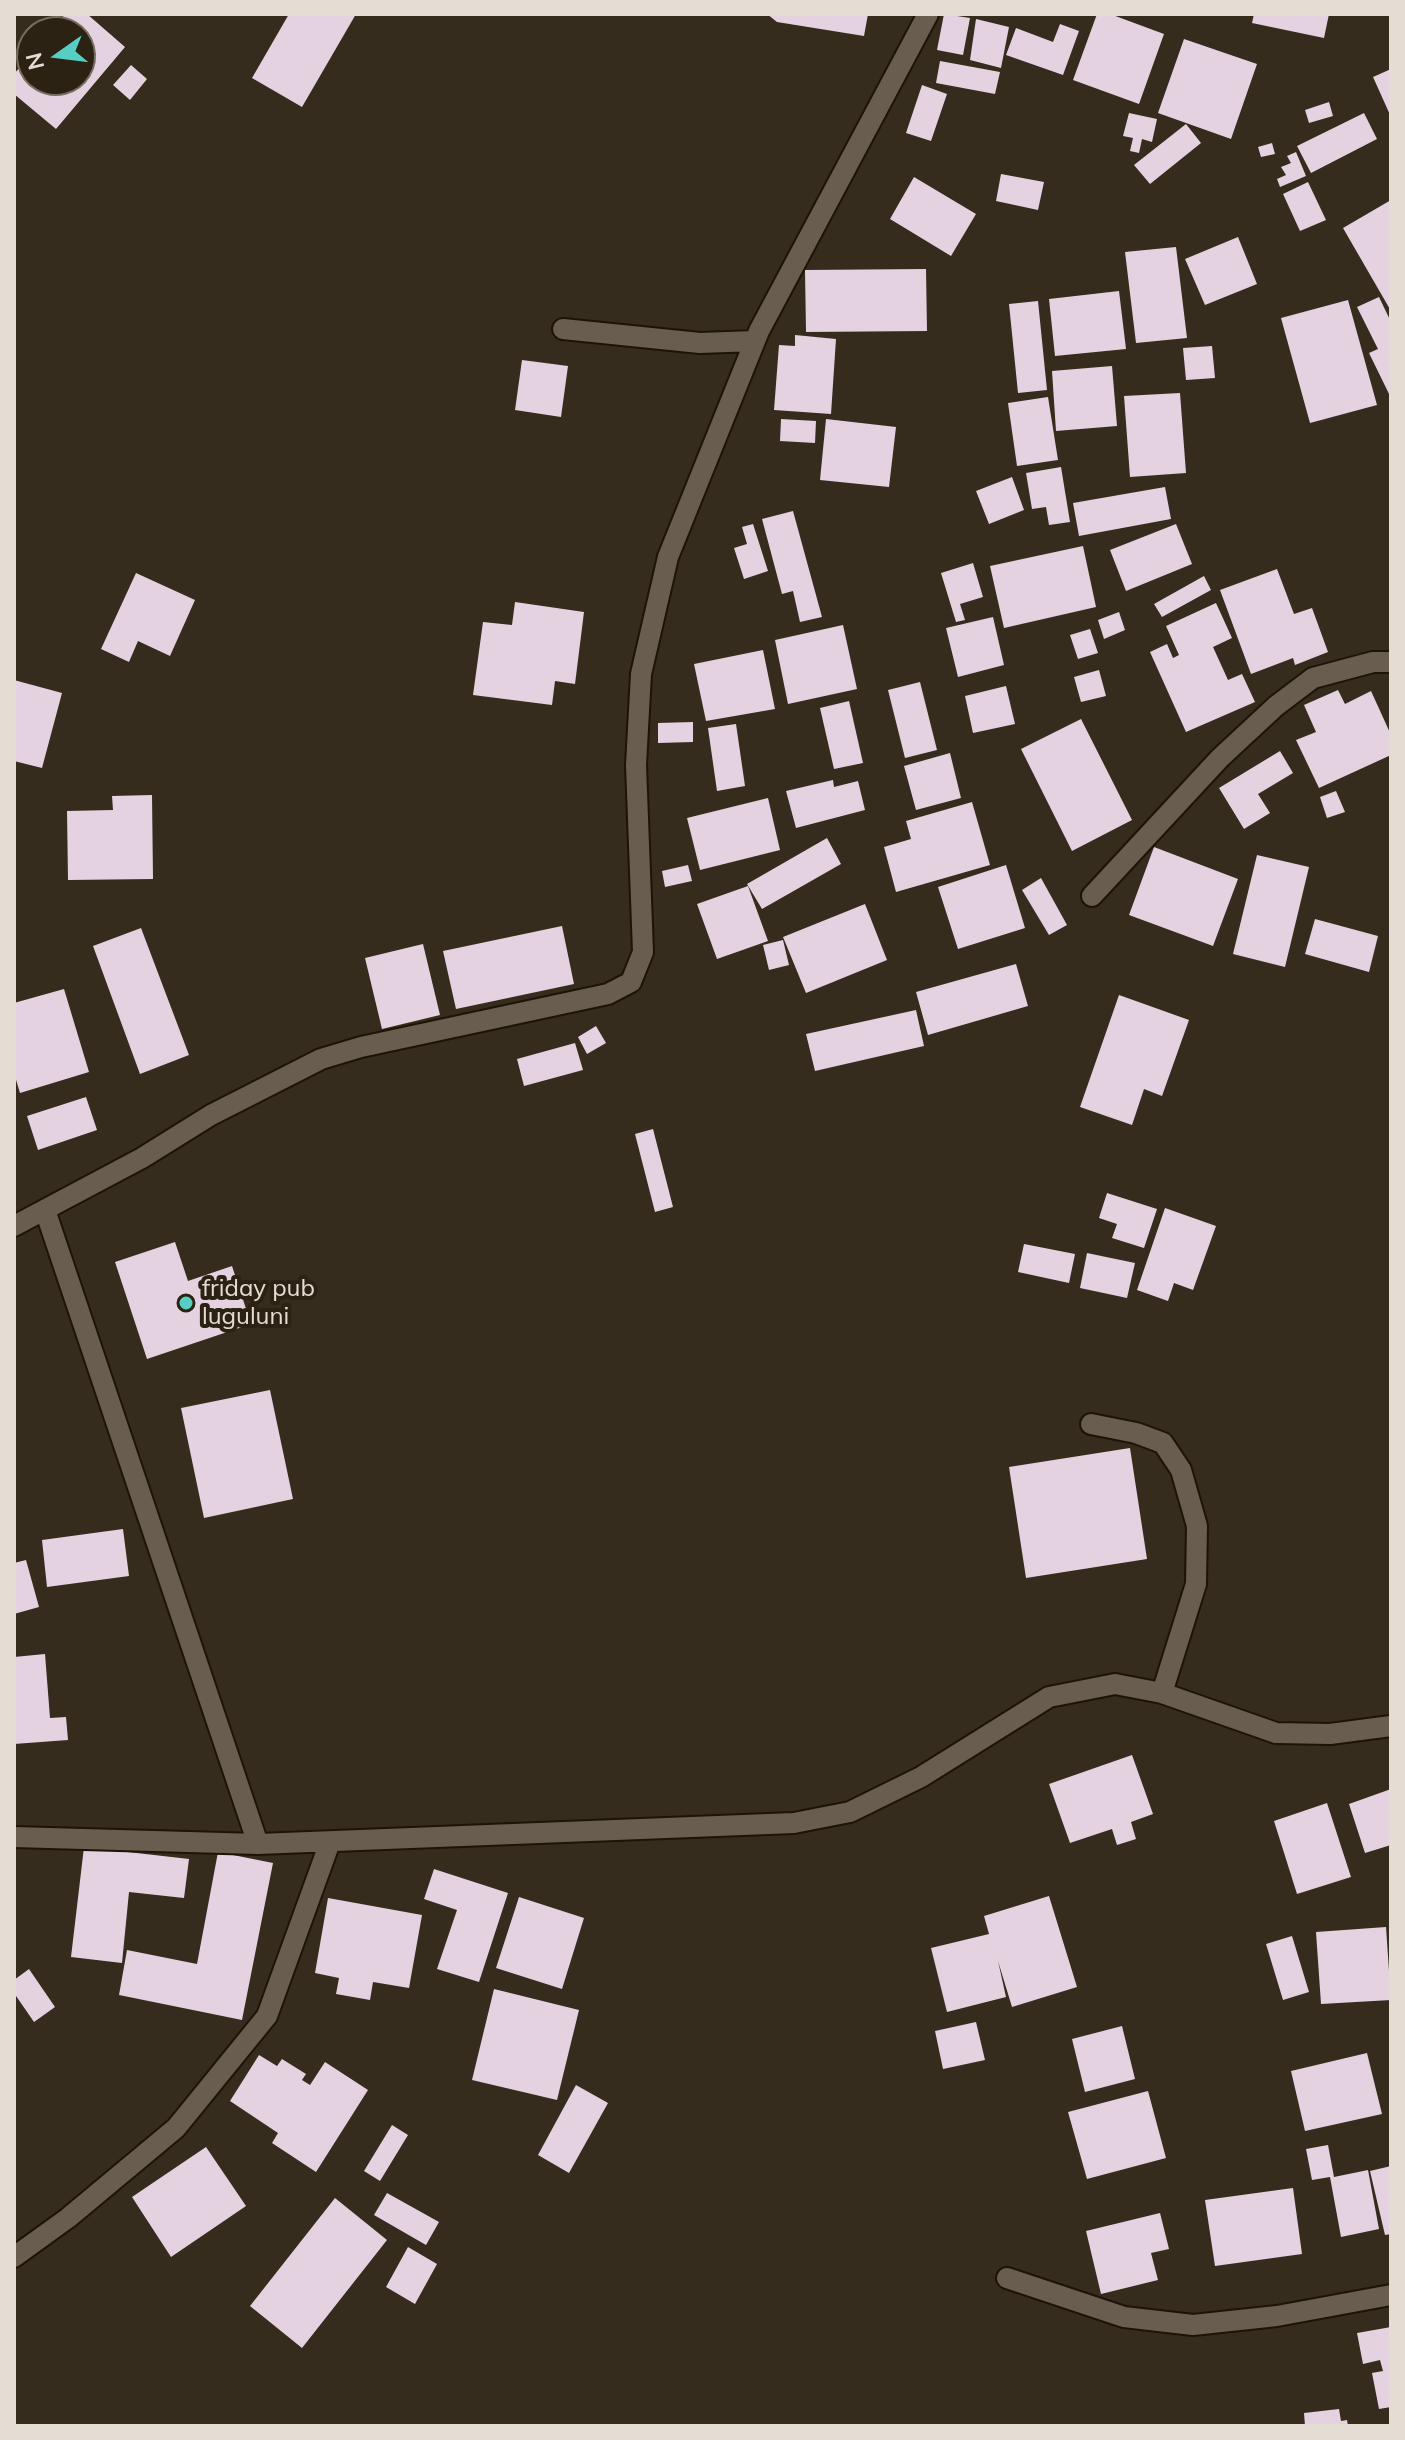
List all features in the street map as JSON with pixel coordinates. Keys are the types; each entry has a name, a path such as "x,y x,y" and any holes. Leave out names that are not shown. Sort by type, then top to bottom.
{"street":[{"path":"14,1226 142,1158 211,1115 321,1059 361,1047 608,994 631,982 643,952 636,765 641,674 668,557 755,341 928,14"},
{"path":"563,329 700,343 755,341"},
{"path":"1092,896 1220,758 1276,706 1313,678 1373,662 1391,662"},
{"path":"45,1210 258,1844"},
{"path":"1091,1424 1136,1433 1163,1443 1181,1470 1197,1526 1196,1584 1162,1693"},
{"path":"14,1837 258,1844 794,1823 850,1812 921,1777 1049,1697 1115,1684 1162,1693 1276,1733 1330,1734 1391,1726"},
{"path":"14,2257 68,2218 176,2128 267,2016 330,1842"},
{"path":"1007,2278 1124,2317 1193,2325 1277,2316 1391,2295"}],"building":[{"path":"87,14 89,16 63,16"},
{"path":"289,14 356,14 302,107 252,78"},
{"path":"767,14 868,14 864,36 777,22"},
{"path":"944,14 970,18 963,55 937,50"},
{"path":"1097,14 1110,14 1164,34 1139,104 1073,80"},
{"path":"1254,14 1329,14 1324,38 1252,23"},
{"path":"976,19 1009,27 1001,68 970,60"},
{"path":"96,22 125,47 96,81"},
{"path":"1060,24 1079,31 1063,75 1006,55 1016,28 1053,42"},
{"path":"1184,39 1257,64 1231,139 1158,113"},
{"path":"940,61 1000,72 995,94 936,83"},
{"path":"131,65 147,79 130,100 113,85"},
{"path":"1391,69 1391,117 1373,77"},
{"path":"16,72 16,96 14,94"},
{"path":"922,85 947,94 931,141 906,133"},
{"path":"16,96 84,96 56,129"},
{"path":"1329,102 1333,116 1309,123 1305,110"},
{"path":"1129,113 1157,119 1152,142 1142,139 1139,153 1130,151 1133,138 1123,136"},
{"path":"1364,113 1377,139 1311,173 1297,146"},
{"path":"1186,124 1201,143 1150,184 1134,165"},
{"path":"1272,143 1275,154 1261,157 1258,147"},
{"path":"1296,152 1306,176 1280,187 1277,179 1286,175 1281,167 1291,163 1287,156"},
{"path":"1001,174 1044,182 1038,210 996,201"},
{"path":"914,177 976,214 951,256 890,219"},
{"path":"1308,182 1326,220 1300,231 1283,194"},
{"path":"1391,200 1391,311 1343,228"},
{"path":"1238,237 1257,284 1205,305 1185,259"},
{"path":"1176,247 1187,338 1136,343 1125,252"},
{"path":"926,269 927,331 806,332 805,270"},
{"path":"1119,291 1126,349 1055,356 1049,299"},
{"path":"1379,297 1391,322 1391,398 1369,353 1378,349 1357,307"},
{"path":"1348,300 1377,405 1310,423 1281,318"},
{"path":"1038,301 1047,390 1018,393 1009,304"},
{"path":"795,335 836,339 831,414 774,410 779,345 795,346"},
{"path":"1212,346 1215,378 1186,380 1183,348"},
{"path":"522,360 568,366 561,417 515,410"},
{"path":"1112,366 1117,426 1056,431 1052,371"},
{"path":"1180,393 1186,473 1130,477 1124,396"},
{"path":"1048,397 1058,460 1017,466 1008,403"},
{"path":"781,419 816,421 815,443 780,441"},
{"path":"826,419 896,427 889,487 820,480"},
{"path":"1061,467 1070,522 1049,525 1046,507 1032,509 1026,473"},
{"path":"1012,477 1024,510 989,524 976,491"},
{"path":"1165,487 1171,519 1079,536 1073,503"},
{"path":"793,511 822,617 800,622 793,591 782,594 762,519"},
{"path":"753,524 768,571 744,579 734,548 747,544 742,527"},
{"path":"1176,524 1192,564 1126,591 1110,550"},
{"path":"1083,546 1096,607 1004,628 990,566"},
{"path":"973,563 983,597 960,604 965,620 956,622 941,573"},
{"path":"1277,569 1294,614 1312,608 1328,652 1295,665 1293,658 1251,674 1220,590"},
{"path":"136,573 195,600 170,656 138,641 129,662 101,649"},
{"path":"1204,576 1211,590 1162,617 1154,604"},
{"path":"515,602 584,612 575,684 555,681 552,705 473,695 483,622 512,625"},
{"path":"1216,603 1232,638 1213,647 1228,680 1242,674 1255,702 1186,732 1150,652 1167,644 1173,658 1179,655 1166,626"},
{"path":"1119,612 1125,630 1104,639 1098,620"},
{"path":"993,617 1004,665 958,677 946,628"},
{"path":"843,625 857,689 788,704 775,640"},
{"path":"1090,629 1098,653 1078,659 1070,635"},
{"path":"763,650 775,709 706,721 694,664"},
{"path":"1099,670 1106,696 1081,702 1074,677"},
{"path":"14,680 62,693 42,768 14,761"},
{"path":"920,682 937,750 905,758 888,690"},
{"path":"1006,686 1015,724 973,733 965,696"},
{"path":"1338,690 1345,704 1371,691 1391,735 1391,755 1319,788 1296,740 1316,732 1304,705"},
{"path":"849,701 863,763 834,769 820,708"},
{"path":"1081,719 1132,820 1072,851 1021,749"},
{"path":"693,722 693,742 658,743 658,723"},
{"path":"736,724 745,786 717,791 708,728"},
{"path":"1280,751 1293,773 1258,794 1270,813 1244,829 1219,788"},
{"path":"950,753 961,798 916,810 904,766"},
{"path":"833,780 834,787 858,781 865,810 796,828 786,791"},
{"path":"1336,791 1345,812 1327,818 1320,797"},
{"path":"152,795 153,879 68,880 67,811 113,810 112,796"},
{"path":"768,798 780,850 700,870 687,818"},
{"path":"972,802 990,865 896,892 884,847 911,839 906,821"},
{"path":"827,838 841,864 762,909 747,884"},
{"path":"1154,847 1238,879 1213,946 1129,915"},
{"path":"1257,855 1309,867 1285,967 1233,954"},
{"path":"688,865 692,881 665,887 662,871"},
{"path":"1006,865 1025,928 958,949 938,887"},
{"path":"1041,878 1067,925 1049,935 1022,890"},
{"path":"748,886 768,941 717,959 697,904"},
{"path":"865,904 887,960 806,993 783,937"},
{"path":"1315,919 1378,936 1369,972 1305,954"},
{"path":"562,926 574,984 456,1009 443,951"},
{"path":"141,928 189,1055 140,1074 93,946"},
{"path":"783,940 789,965 769,970 763,945"},
{"path":"423,944 440,1015 382,1029 365,958"},
{"path":"1016,964 1028,1006 928,1035 916,992"},
{"path":"64,989 89,1072 20,1093 14,1073 14,1003"},
{"path":"1119,995 1189,1020 1162,1096 1144,1089 1132,1125 1080,1107"},
{"path":"916,1010 924,1046 815,1071 806,1034"},
{"path":"596,1026 606,1043 587,1054 578,1037"},
{"path":"575,1043 583,1070 524,1086 517,1059"},
{"path":"86,1097 97,1130 38,1150 27,1116"},
{"path":"653,1129 673,1207 655,1212 635,1134"},
{"path":"1107,1193 1157,1209 1144,1248 1112,1238 1117,1224 1099,1218"},
{"path":"1165,1208 1216,1226 1193,1290 1174,1283 1168,1301 1137,1290"},
{"name":"friday pub luguluni","path":"175,1242 188,1281 232,1266 251,1324 147,1359 115,1262"},
{"path":"1024,1244 1075,1254 1069,1283 1018,1272"},
{"path":"1087,1253 1135,1263 1127,1298 1080,1288"},
{"path":"270,1390 293,1499 204,1518 181,1408"},
{"path":"1130,1448 1147,1559 1026,1578 1009,1467"},
{"path":"123,1529 129,1576 47,1587 42,1540"},
{"path":"26,1560 39,1607 14,1614 14,1563"},
{"path":"45,1654 50,1718 66,1717 68,1740 14,1744 14,1657"},
{"path":"1132,1755 1153,1814 1131,1822 1136,1839 1117,1845 1112,1829 1070,1843 1049,1784"},
{"path":"1391,1789 1391,1845 1365,1853 1349,1804"},
{"path":"1327,1803 1351,1877 1297,1894 1274,1821"},
{"path":"84,1847 189,1859 184,1898 129,1892 122,1963 71,1957"},
{"path":"218,1852 273,1863 242,2020 119,1995 127,1950 197,1964"},
{"path":"434,1869 508,1893 479,1982 437,1969 457,1910 424,1899"},
{"path":"1049,1896 1077,1987 1012,2007 998,1961 1006,1997 947,2012 931,1948 989,1934 984,1916"},
{"path":"519,1897 584,1918 562,1989 496,1968"},
{"path":"328,1898 422,1915 409,1988 373,1982 370,2000 336,1994 339,1978 315,1973"},
{"path":"1386,1927 1391,2000 1321,2004 1316,1932"},
{"path":"1292,1936 1309,1992 1283,2000 1266,1944"},
{"path":"29,1969 55,2007 34,2022 14,1993 14,1980"},
{"path":"494,1989 579,2010 557,2100 472,2080"},
{"path":"976,2022 985,2060 943,2069 935,2031"},
{"path":"1122,2026 1135,2079 1085,2092 1072,2039"},
{"path":"1367,2053 1382,2114 1305,2131 1291,2071"},
{"path":"259,2055 277,2066 282,2059 306,2074 302,2080 310,2085 325,2062 368,2090 316,2172 272,2143 278,2133 230,2101"},
{"path":"576,2085 608,2103 569,2173 538,2155"},
{"path":"1148,2091 1166,2158 1087,2179 1068,2112"},
{"path":"392,2125 408,2135 380,2181 364,2171"},
{"path":"1328,2145 1334,2177 1368,2170 1379,2229 1341,2237 1330,2177 1312,2180 1306,2149"},
{"path":"206,2147 246,2206 171,2257 132,2197"},
{"path":"1391,2166 1391,2234 1385,2235 1370,2171"},
{"path":"1293,2188 1302,2254 1215,2266 1205,2200"},
{"path":"387,2193 439,2222 426,2245 374,2215"},
{"path":"335,2198 387,2240 302,2348 250,2306"},
{"path":"1160,2213 1169,2249 1151,2253 1158,2280 1101,2294 1086,2231"},
{"path":"408,2247 437,2264 415,2304 386,2287"},
{"path":"1391,2327 1391,2407 1379,2409 1372,2373 1383,2371 1380,2360 1363,2364 1357,2333"},
{"path":"1339,2409 1341,2421 1347,2420 1348,2426 1305,2426 1304,2413"}],"place":[{"name":"friday pub luguluni","path":"186,1303"}]}
